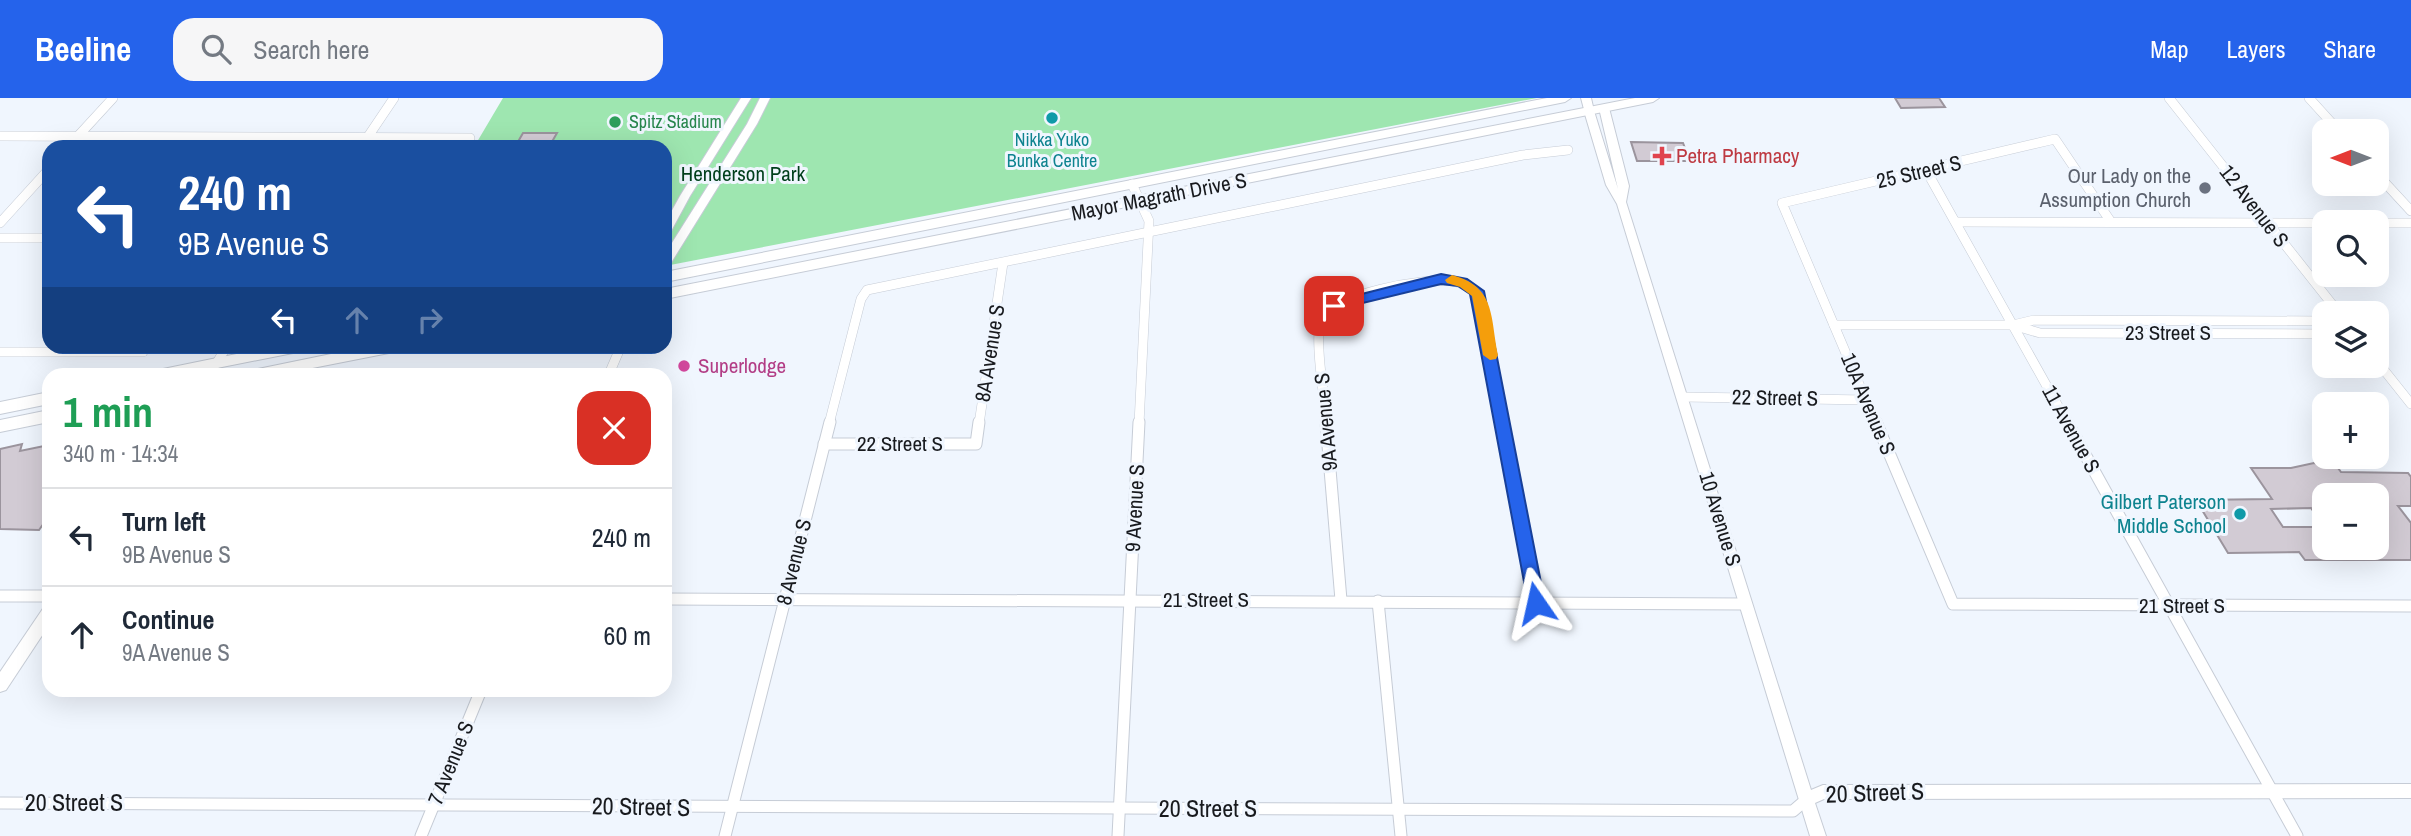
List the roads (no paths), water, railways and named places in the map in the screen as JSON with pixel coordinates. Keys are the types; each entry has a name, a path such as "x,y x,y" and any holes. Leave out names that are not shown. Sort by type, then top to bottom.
{"main road":[{"name":"Mayor Magrath Drive S","path":"672,276 1564,98"},
{"path":"1594,103 1618,98"},
{"name":"Mayor Magrath Drive S","path":"672,293 1421,145 1594,103 1653,98"},
{"path":"216,368 271,354"},
{"path":"288,368 359,354"},
{"path":"0,408 42,399"},
{"path":"0,426 42,417"},
{"path":"0,685 42,622"}],"street":[{"path":"74,140 113,98"},
{"path":"365,140 394,98"},
{"path":"672,221 746,98"},
{"path":"672,252 752,124 765,98"},
{"name":"12 Avenue S","path":"2169,98 2329,301"},
{"path":"2309,98 2328,119"},
{"name":"10 Avenue S","path":"1594,103 1611,185 1621,202 1818,836"},
{"path":"0,136 470,138"},
{"name":"25 Street S","path":"1782,203 2055,139 2111,222"},
{"name":"Mayor Magrath Drive S","path":"867,290 1523,155 1568,150"},
{"name":"11 Avenue S","path":"1926,170 2297,836"},
{"path":"0,223 42,177"},
{"name":"9 Avenue S","path":"1118,836 1149,231 1149,221 1132,184"},
{"path":"2389,187 2411,211"},
{"name":"10A Avenue S","path":"1782,203 1953,604"},
{"path":"1956,222 2312,223"},
{"path":"2389,223 2411,223"},
{"path":"0,238 42,238"},
{"name":"8A Avenue S","path":"976,444 1003,263"},
{"name":"9A Avenue S","path":"1341,600 1319,324 1328,310 1341,302 1448,279 1465,283 1480,296 1536,603"},
{"name":"8 Avenue S","path":"725,836 860,299 867,290"},
{"name":"23 Street S","path":"1834,325 2013,325 2034,320 2312,321"},
{"name":"23 Street S","path":"2013,325 2040,333 2312,334"},
{"path":"0,352 42,352"},
{"path":"2389,376 2411,404"},
{"name":"22 Street S","path":"1683,397 1866,400"},
{"name":"22 Street S","path":"824,444 976,444"},
{"path":"0,596 42,596"},
{"name":"21 Street S","path":"672,599 1130,599 1746,604"},
{"path":"1378,601 1401,836"},
{"name":"21 Street S","path":"1953,604 2411,606"},
{"name":"7 Avenue S","path":"421,836 478,697"},
{"name":"20 Street S","path":"0,803 1793,811 1807,799 1823,792 2411,791"}],"place":[{"name":"Nikka Yuko Bunka Centre","path":"1052,118"},
{"name":"Spitz Stadium","path":"615,122"},
{"name":"Petra Pharmacy","path":"1662,156"},
{"name":"Our Lady on the Assumption Church","path":"2205,188"},
{"name":"Superlodge","path":"684,366"},
{"name":"Gilbert Paterson Middle School","path":"2240,514"}],"park label":[{"name":"Henderson Park","path":"743,174"}]}
